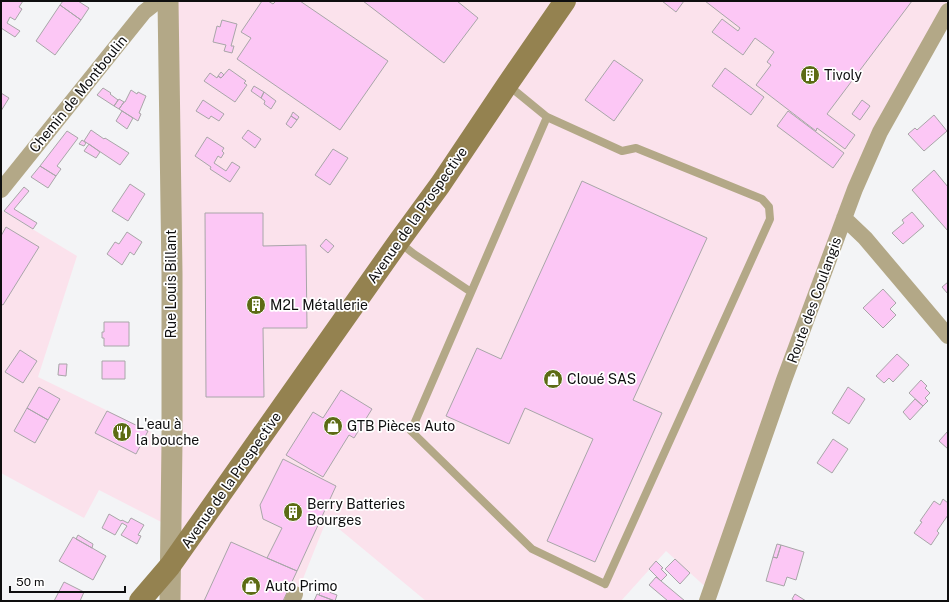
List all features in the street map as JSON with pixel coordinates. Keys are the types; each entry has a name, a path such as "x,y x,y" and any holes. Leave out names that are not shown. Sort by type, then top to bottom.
{"main road":[{"name":"Avenue de la Prospective","path":"140,601 170,566 398,241 440,185 565,1"}],"street":[{"name":"Chemin de Montboulin","path":"1,190 144,12 158,1"},
{"name":"Rue Louis Billant","path":"168,1 172,273 170,601"},
{"name":"Route des Coulangis","path":"707,601 784,380 855,189 880,132 948,11"},
{"path":"844,218 865,238 948,336"}],"lane":[{"path":"507,85 547,117 622,151 636,148 762,199 769,207 770,219 605,584 532,549 411,431 547,117"},
{"path":"398,241 414,254 471,292"}],"shaded area":[{"path":"168,1 948,1 948,11 880,132 710,591 666,551 621,601 426,601 327,519 294,601 170,601 171,527 99,490 84,518 1,473 1,210 77,256 38,377 172,442"}],"building":[{"path":"1,1 23,1 19,7 22,9 15,20 10,17 7,23 20,31 15,37 1,28"},
{"path":"63,1 78,1 89,8 81,20 60,5"},
{"path":"262,1 268,1 273,4 276,1 300,1 388,61 340,130 237,59 251,38 241,32"},
{"path":"363,1 457,1 478,18 444,63"},
{"path":"662,1 684,1 676,12"},
{"name":"Tivoly","path":"705,1 912,1 827,114 855,135 845,149 817,128 816,131 756,85 771,65 767,62 774,52 755,38 743,55 712,32 722,19 738,31 740,28"},
{"path":"60,5 81,20 55,55 36,41"},
{"path":"222,20 237,24 231,46 234,46 232,53 224,51 226,45 213,42 217,26 220,27"},
{"path":"614,60 643,80 614,121 585,100"},
{"path":"725,68 764,97 751,115 712,86"},
{"path":"229,69 246,81 244,83 247,85 235,102 204,81 210,73 217,78 218,76 221,78"},
{"path":"221,72 224,75 221,78 218,76"},
{"path":"254,86 264,92 261,98 251,91"},
{"path":"103,88 118,100 114,106 97,95"},
{"path":"131,90 137,94 138,92 146,96 139,113 141,114 138,121 119,109 125,102"},
{"path":"264,92 276,101 271,109 264,104 265,101 261,98"},
{"path":"1,93 9,98 1,111"},
{"path":"119,99 124,102 119,109 114,106"},
{"path":"203,100 224,114 219,121 211,116 209,119 196,111"},
{"path":"862,100 870,106 860,120 852,114"},
{"path":"122,111 133,118 127,129 116,121"},
{"path":"788,111 844,153 833,168 777,126"},
{"path":"293,112 299,117 297,120 291,116"},
{"path":"934,115 947,131 924,151 908,134 915,128 917,130"},
{"path":"291,116 297,120 291,128 286,124"},
{"path":"91,130 129,153 120,165 84,141"},
{"path":"248,130 261,139 255,148 242,138"},
{"path":"67,131 78,138 57,166 61,169 56,176 40,166"},
{"path":"207,137 224,148 222,151 224,153 221,158 218,156 214,163 226,171 232,162 240,167 230,182 210,169 211,167 195,156"},
{"path":"82,140 86,143 84,146 79,144"},
{"path":"89,144 100,152 96,158 84,151"},
{"path":"333,149 348,158 330,185 315,175"},
{"path":"40,166 56,176 48,188 31,177"},
{"path":"934,170 948,187 948,231 912,190"},
{"name":"Cloué SAS","path":"582,181 707,238 633,400 662,413 595,562 547,541 593,439 525,408 509,444 446,416 477,348 501,359"},
{"path":"130,184 145,194 128,221 112,211"},
{"path":"24,187 29,191 14,209 37,223 33,229 4,211"},
{"path":"912,212 924,226 903,244 892,233 904,223 902,220"},
{"name":"M2L Métallerie","path":"205,213 263,213 263,246 306,245 307,328 263,328 264,397 206,397"},
{"path":"6,227 39,247 3,305 1,304 1,236"},
{"path":"127,232 142,242 134,255 130,252 122,265 107,254 115,242 119,244"},
{"path":"326,239 334,246 328,253 320,246"},
{"path":"948,282 948,294 942,287"},
{"path":"883,289 896,303 890,309 896,315 883,328 863,308"},
{"path":"104,322 129,322 129,346 104,346 102,332 104,332"},
{"path":"20,350 37,361 23,383 5,372"},
{"path":"897,354 909,365 893,382 889,378 884,383 876,376"},
{"path":"102,361 125,361 125,379 102,379"},
{"path":"59,364 67,364 66,376 58,375"},
{"path":"921,380 927,386 925,388 930,393 925,398 928,401 923,406 909,393"},
{"path":"39,387 60,399 48,420 27,408"},
{"path":"848,387 865,399 849,424 832,413"},
{"name":"GTB Pièces Auto","path":"341,390 372,409 354,438 349,435 323,477 286,455 313,412 323,418"},
{"path":"915,399 923,406 910,420 903,412"},
{"path":"27,408 48,420 35,443 14,431"},
{"name":"L'eau à la bouche","path":"107,411 148,431 136,454 95,433"},
{"path":"948,431 948,449 939,441"},
{"path":"833,439 848,449 832,473 817,463"},
{"name":"Berry Batteries Bourges","path":"283,459 336,486 297,571 267,558 282,528 263,519 260,505"},
{"path":"943,499 948,503 948,515 937,531 939,533 931,545 914,533 922,522 920,521 934,501 940,505"},
{"path":"109,514 121,521 122,520 128,523 131,518 144,525 138,535 141,536 137,544 121,535 127,526 122,523 115,535 102,528"},
{"path":"78,535 93,544 92,548 76,539"},
{"path":"73,537 106,556 93,580 59,561"},
{"name":"Auto Primo","path":"231,542 297,571 283,601 204,601"},
{"path":"777,544 781,545 777,558 773,557"},
{"path":"781,545 804,552 796,580 787,577 784,586 766,581 773,557 777,558"},
{"path":"675,559 690,573 680,584 665,569"},
{"path":"656,561 667,575 661,581 649,569"},
{"path":"656,577 685,601 668,601 649,585"},
{"path":"64,582 84,592 80,601 54,601"},
{"path":"321,589 337,595 335,601 319,595"},
{"path":"317,594 319,595 335,601 314,601"},
{"path":"795,594 806,601 795,601 792,599"}],"place":[{"name":"Tivoly","path":"810,75"},
{"name":"M2L Métallerie","path":"256,305"},
{"name":"Cloué SAS","path":"553,379"},
{"name":"GTB Pièces Auto","path":"333,426"},
{"name":"L'eau à la bouche","path":"122,432"},
{"name":"Berry Batteries Bourges","path":"293,512"},
{"name":"Auto Primo","path":"251,586"}]}
